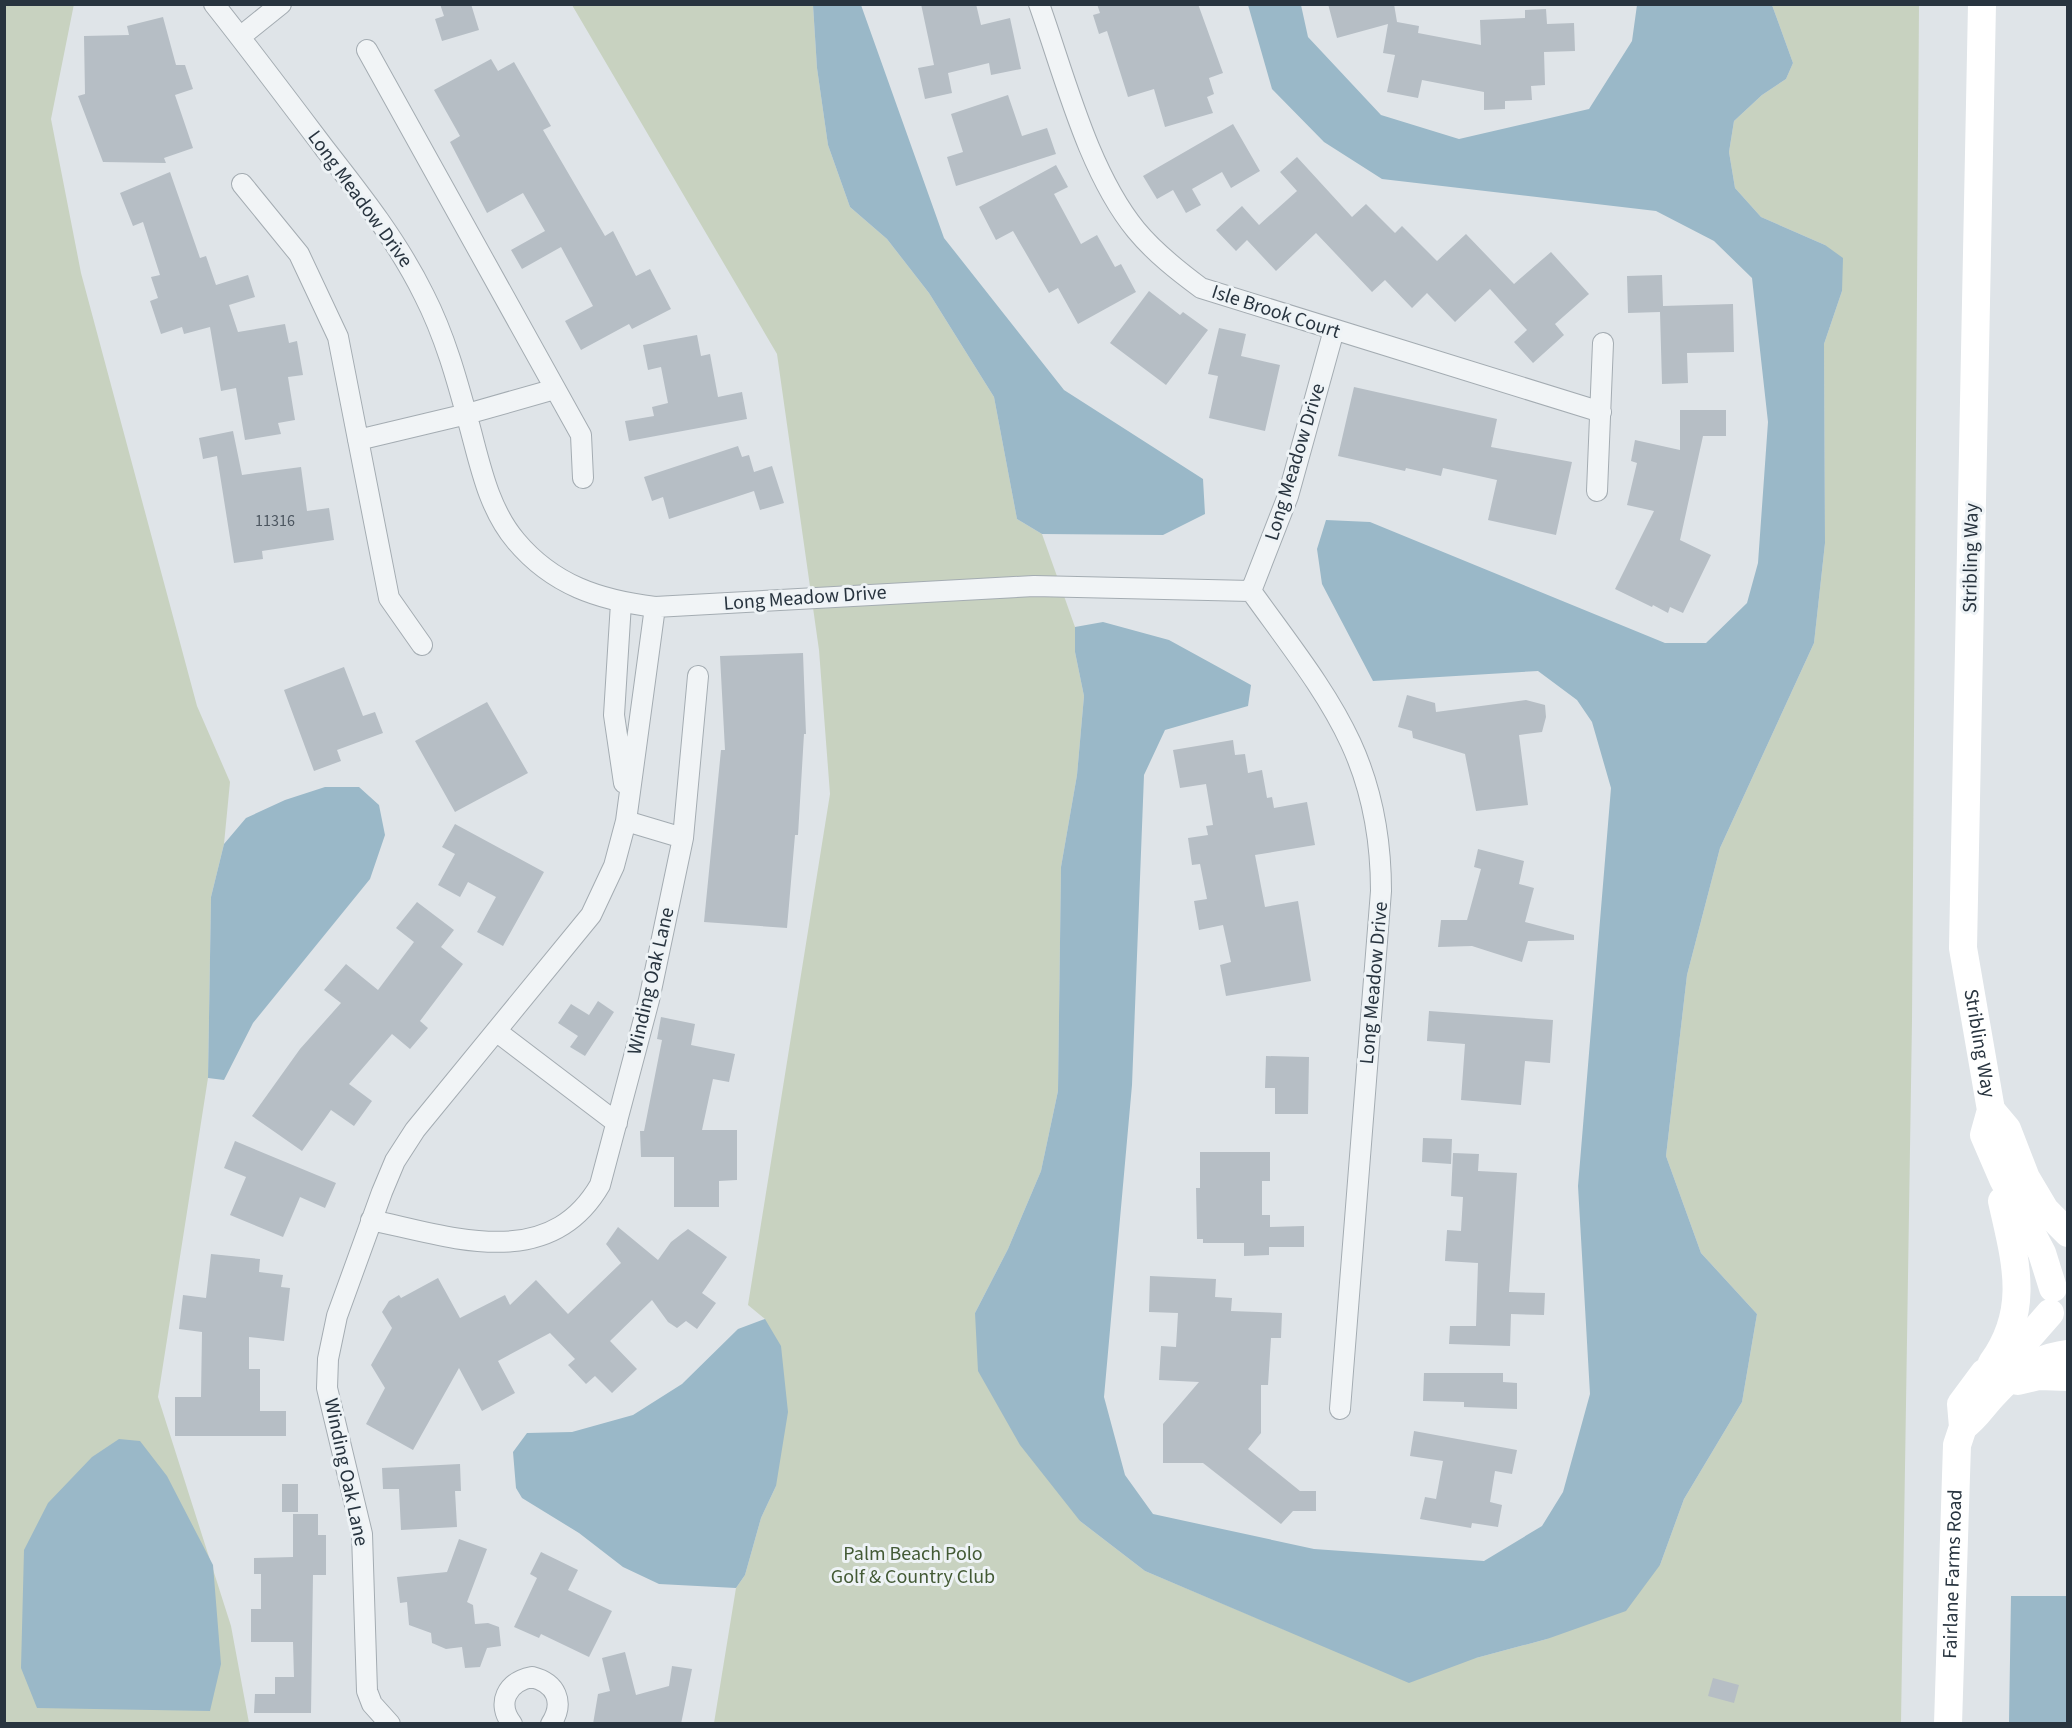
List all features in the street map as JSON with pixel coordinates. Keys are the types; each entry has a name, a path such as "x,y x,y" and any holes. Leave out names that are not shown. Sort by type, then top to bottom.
{"street":[{"name":"Long Meadow Drive","path":"214,4 378,218 408,264 447,348 487,489 499,515 514,539 556,578 581,591 621,603 655,607 1034,586 1251,591"},
{"path":"240,37 281,4"},
{"name":"Isle Brook Court","path":"1039,4 1099,169 1115,200 1147,242 1173,267 1201,288 1601,412"},
{"name":"Stribling Way","path":"1982,4 1963,948 1991,1110 1984,1135 2042,1253 2057,1289 2055,1331 2067,1347"},
{"path":"368,50 581,435 583,478"},
{"path":"242,184 299,254 338,337 389,598 422,645"},
{"name":"Long Meadow Drive","path":"1251,591 1288,496 1334,330"},
{"path":"1597,491 1603,344"},
{"path":"358,440 466,414 555,389"},
{"name":"Long Meadow Drive","path":"1251,591 1328,698 1343,723 1367,781 1378,833 1381,891 1340,1409"},
{"name":"Winding Oak Lane","path":"621,603 614,715 627,801"},
{"name":"Winding Oak Lane","path":"390,1724 372,1704 367,1691 362,1534 327,1388 328,1359 333,1330 371,1220 395,1161 415,1130 591,915 605,891 626,821 655,607"},
{"name":"Winding Oak Lane","path":"371,1220 444,1236 500,1242 540,1237 565,1225 593,1197 600,1185 649,1000 682,838 698,676"},
{"path":"626,821 682,838"},
{"path":"496,1031 617,1123"},
{"name":"Stribling Way","path":"1991,1110 2007,1129 2026,1178 2045,1210 2067,1233"},
{"path":"1990,1149 2018,1280 2018,1298 1994,1378 2067,1377"},
{"name":"Fairlane Farms Road","path":"1948,1724 1957,1445 1963,1427 1976,1418 1994,1378 2015,1353 2057,1289"},
{"name":"Fairlane Farms Road","path":"1994,1378 2034,1362 2067,1354"},
{"path":"512,1724 505,1715 503,1704 506,1694 512,1685 532,1677 551,1686 557,1695 559,1705 551,1724"}],"green space":[{"path":"74,4 51,119 81,273 197,706 230,782 224,844 211,897 208,1078 158,1397 231,1626 249,1723 5,1724 4,5"},
{"name":"Palm Beach Polo Golf & Country Club","path":"572,5 813,5 817,68 828,145 850,207 887,239 929,293 994,397 1017,519 1042,534 1075,627 1075,652 1084,696 1077,775 1061,867 1058,1091 1041,1171 1008,1249 975,1313 1080,1521 1145,1571 1290,1632 1476,1658 1547,1639 1660,1565 1684,1499 1742,1402 1757,1314 1701,1253 1666,1156 1687,975 1720,848 1814,643 1825,543 1824,344 1842,291 1825,245 1761,217 1735,188 1729,152 1734,121 1762,95 1786,79 1793,63 1772,5 1919,5 1912,1021 1901,1723 714,1723 736,1588 745,1575 761,1518 776,1486 765,1319 748,1305 830,794 819,650 777,354"}],"water":[{"path":"813,5 861,5 944,238 1064,390 1203,479 1205,514 1163,535 1042,534 1017,519 994,397 929,293 887,239 850,207 828,145 817,68"},
{"path":"1248,5 1301,5 1308,37 1381,115 1459,139 1589,109 1632,41 1637,5 1772,5 1793,63 1786,79 1762,95 1734,121 1729,152 1735,188 1761,217 1825,245 1843,258 1842,291 1824,344 1825,543 1814,643 1720,848 1687,975 1666,1156 1701,1253 1757,1314 1742,1402 1684,1499 1660,1565 1626,1611 1547,1639 1476,1658 1409,1683 1145,1571 1080,1521 1020,1445 978,1371 975,1313 1008,1249 1041,1171 1058,1091 1061,867 1077,775 1084,696 1075,652 1075,627 1103,622 1169,640 1251,685 1248,706 1165,730 1144,775 1132,1085 1104,1397 1125,1475 1153,1514 1314,1549 1484,1561 1542,1526 1563,1492 1590,1394 1578,1186 1611,788 1592,722 1577,700 1538,671 1373,681 1322,584 1317,549 1326,520 1370,522 1665,643 1706,643 1747,603 1758,563 1768,422 1752,278 1714,241 1656,211 1382,179 1324,142 1272,89"},
{"path":"325,787 359,787 379,805 385,835 370,879 253,1023 224,1080 208,1078 211,897 224,844 246,818 285,800"},
{"path":"765,1319 781,1346 788,1412 776,1486 761,1518 745,1575 736,1588 659,1584 623,1567 579,1533 522,1498 516,1488 513,1452 527,1433 572,1432 633,1415 682,1384 738,1329"},
{"path":"119,1439 140,1441 167,1476 213,1565 221,1664 210,1711 37,1708 21,1668 24,1550 48,1503 92,1457"},
{"path":"2011,1596 2067,1596 2067,1723 2009,1723"}],"building":[{"path":"440,4 471,4 479,30 442,41 435,19 444,16"},
{"path":"921,4 976,4 981,25 1010,18 1021,69 991,75 989,63 948,73 952,93 925,99 918,68 934,65"},
{"path":"1097,4 1198,4 1223,73 1209,78 1214,94 1207,97 1213,113 1165,127 1154,89 1128,97 1107,31 1099,34 1093,15 1100,13"},
{"path":"1328,4 1394,4 1397,22 1419,26 1418,33 1481,45 1480,20 1525,18 1525,10 1546,9 1547,24 1574,23 1575,51 1544,52 1545,85 1531,86 1532,100 1505,101 1505,109 1484,110 1484,92 1422,80 1418,98 1387,92 1395,55 1383,53 1388,24 1337,38"},
{"path":"163,17 176,65 185,65 193,89 175,95 193,148 164,158 166,163 103,162 78,96 85,94 84,36 129,35 127,26"},
{"path":"491,59 498,71 514,62 551,126 543,130 605,236 613,231 636,276 650,269 671,309 632,329 629,324 581,350 565,321 593,306 561,247 522,269 511,250 545,231 523,193 487,213 450,142 460,136 434,90"},
{"path":"1008,95 1022,136 1047,128 1056,154 956,186 947,157 963,152 951,114"},
{"path":"1233,124 1260,171 1231,188 1222,172 1192,189 1201,205 1186,213 1173,190 1157,199 1143,176"},
{"path":"1297,157 1352,217 1366,204 1395,233 1402,226 1437,261 1466,234 1514,284 1551,252 1589,294 1555,324 1564,335 1533,363 1514,342 1527,330 1490,289 1455,322 1427,293 1412,308 1385,280 1372,292 1316,233 1276,271 1247,240 1236,251 1216,230 1242,206 1259,225 1297,191 1280,172"},
{"path":"1056,165 1068,187 1054,194 1081,244 1097,235 1115,267 1121,264 1136,292 1078,324 1058,288 1049,293 1013,231 996,240 979,207"},
{"path":"170,172 200,258 206,256 216,285 248,275 255,297 229,305 238,332 285,324 289,343 297,341 303,375 288,377 295,420 278,423 281,434 245,440 236,388 221,391 210,327 184,334 182,327 161,334 150,301 158,298 151,277 160,275 143,222 133,226 120,193"},
{"path":"1662,275 1663,306 1733,304 1734,352 1687,353 1688,383 1662,384 1660,312 1628,313 1627,276"},
{"path":"1149,291 1180,315 1183,312 1208,330 1166,385 1110,343"},
{"path":"1219,328 1246,334 1241,356 1280,365 1265,431 1209,418 1218,376 1208,374"},
{"path":"697,335 701,356 710,354 718,397 742,392 747,419 629,441 625,421 654,416 652,407 668,403 661,367 648,370 643,345"},
{"path":"1354,387 1497,419 1491,447 1572,462 1556,535 1488,520 1497,480 1443,468 1441,476 1406,468 1405,471 1338,456"},
{"path":"1680,410 1726,410 1726,436 1703,436 1680,540 1711,555 1683,613 1670,607 1668,613 1615,589 1654,511 1627,505 1637,463 1631,461 1635,440 1680,450"},
{"path":"233,431 242,475 301,467 307,511 329,508 334,540 262,551 263,559 234,563 217,456 203,459 199,438"},
{"path":"738,446 742,457 749,455 754,472 772,466 784,503 760,510 754,491 669,519 663,497 652,501 644,477"},
{"path":"803,653 806,734 804,734 798,835 795,835 787,928 704,922 721,750 725,750 720,656"},
{"path":"344,667 363,716 375,712 383,733 337,750 341,761 314,771 284,690"},
{"path":"1407,695 1435,703 1436,712 1526,700 1545,705 1546,717 1542,732 1519,735 1528,805 1476,811 1465,754 1413,738 1412,731 1398,727"},
{"path":"487,702 528,773 455,812 415,741"},
{"path":"1233,740 1235,755 1245,754 1248,773 1262,770 1267,798 1272,797 1274,808 1307,802 1315,845 1255,855 1265,907 1298,901 1311,981 1226,996 1220,965 1231,962 1223,925 1199,930 1194,901 1207,899 1200,864 1192,865 1188,838 1208,835 1206,826 1213,825 1206,784 1180,788 1173,750"},
{"path":"455,824 544,872 503,946 477,932 496,897 468,882 460,897 438,885 455,854 442,847"},
{"path":"1478,849 1524,861 1519,884 1534,888 1525,922 1574,935 1574,940 1528,941 1522,962 1472,946 1438,947 1441,920 1467,920 1481,869 1474,867"},
{"path":"417,902 454,930 441,947 463,964 420,1021 428,1028 410,1049 392,1034 349,1084 372,1101 354,1126 331,1110 302,1151 252,1116 300,1049 341,1003 324,990 346,964 378,990 414,942 396,928"},
{"path":"598,1001 614,1012 585,1056 570,1047 578,1036 558,1023 571,1004 589,1015"},
{"path":"1429,1011 1553,1020 1550,1063 1525,1061 1521,1105 1461,1100 1465,1044 1427,1041"},
{"path":"661,1017 695,1024 691,1045 735,1054 729,1082 713,1079 702,1130 737,1130 737,1180 719,1181 719,1207 674,1207 674,1157 641,1157 640,1131 644,1131 662,1040 657,1039"},
{"path":"1266,1056 1309,1057 1308,1114 1275,1114 1275,1088 1265,1088"},
{"path":"1423,1138 1452,1139 1451,1164 1422,1162"},
{"path":"235,1141 336,1183 325,1208 300,1197 283,1237 230,1215 246,1177 224,1168"},
{"path":"1200,1152 1270,1152 1270,1181 1262,1181 1262,1215 1270,1215 1270,1227 1304,1226 1304,1247 1269,1247 1269,1255 1244,1256 1244,1243 1203,1243 1203,1239 1197,1239 1196,1188 1200,1188"},
{"path":"1453,1153 1479,1154 1478,1171 1517,1173 1509,1292 1545,1293 1544,1315 1511,1314 1510,1346 1449,1344 1450,1326 1476,1326 1478,1263 1445,1261 1447,1230 1461,1231 1463,1197 1451,1196"},
{"path":"618,1227 658,1260 671,1242 688,1229 727,1257 702,1293 716,1303 697,1329 686,1321 677,1328 668,1322 652,1300 610,1341 637,1369 612,1393 595,1376 586,1384 568,1365 575,1359 550,1333 498,1361 515,1393 482,1411 459,1368 413,1450 366,1424 385,1388 371,1365 392,1328 382,1312 389,1301 399,1295 401,1298 438,1278 460,1318 505,1295 510,1305 536,1280 568,1314 621,1263 606,1244"},
{"path":"211,1254 260,1259 259,1272 283,1275 281,1287 290,1288 284,1341 249,1337 249,1369 260,1369 260,1411 286,1411 286,1436 175,1436 175,1397 201,1397 202,1332 179,1329 183,1295 206,1298"},
{"path":"1150,1276 1216,1279 1215,1297 1232,1298 1231,1311 1282,1313 1281,1338 1271,1338 1268,1385 1261,1385 1261,1433 1248,1449 1300,1491 1316,1491 1316,1511 1293,1511 1281,1524 1203,1463 1163,1463 1163,1424 1199,1382 1159,1380 1161,1346 1176,1347 1178,1313 1149,1312"},
{"path":"1424,1373 1503,1373 1503,1382 1517,1383 1517,1409 1464,1407 1464,1402 1423,1401"},
{"path":"1414,1431 1517,1450 1512,1474 1495,1471 1490,1502 1502,1505 1498,1527 1472,1523 1471,1528 1420,1519 1425,1497 1436,1499 1443,1461 1410,1456"},
{"path":"460,1464 461,1491 455,1491 457,1527 401,1530 399,1489 383,1489 382,1468"},
{"path":"282,1484 298,1484 298,1512 282,1512"},
{"path":"293,1514 318,1514 318,1535 326,1535 326,1575 313,1575 311,1713 254,1713 255,1694 275,1694 275,1677 294,1677 293,1642 251,1642 251,1609 261,1609 261,1574 254,1574 254,1558 293,1557"},
{"path":"459,1539 487,1549 467,1602 473,1605 475,1624 488,1623 499,1627 501,1646 487,1648 480,1667 465,1668 462,1647 446,1649 432,1643 431,1633 409,1625 407,1602 400,1603 397,1577 447,1572"},
{"path":"541,1552 578,1570 568,1590 612,1611 589,1657 541,1634 539,1638 514,1627 537,1578 530,1574"},
{"path":"625,1652 636,1695 669,1686 672,1666 692,1669 681,1724 593,1724 598,1694 610,1691 602,1658"},
{"path":"1713,1678 1739,1685 1734,1703 1708,1696"}]}
